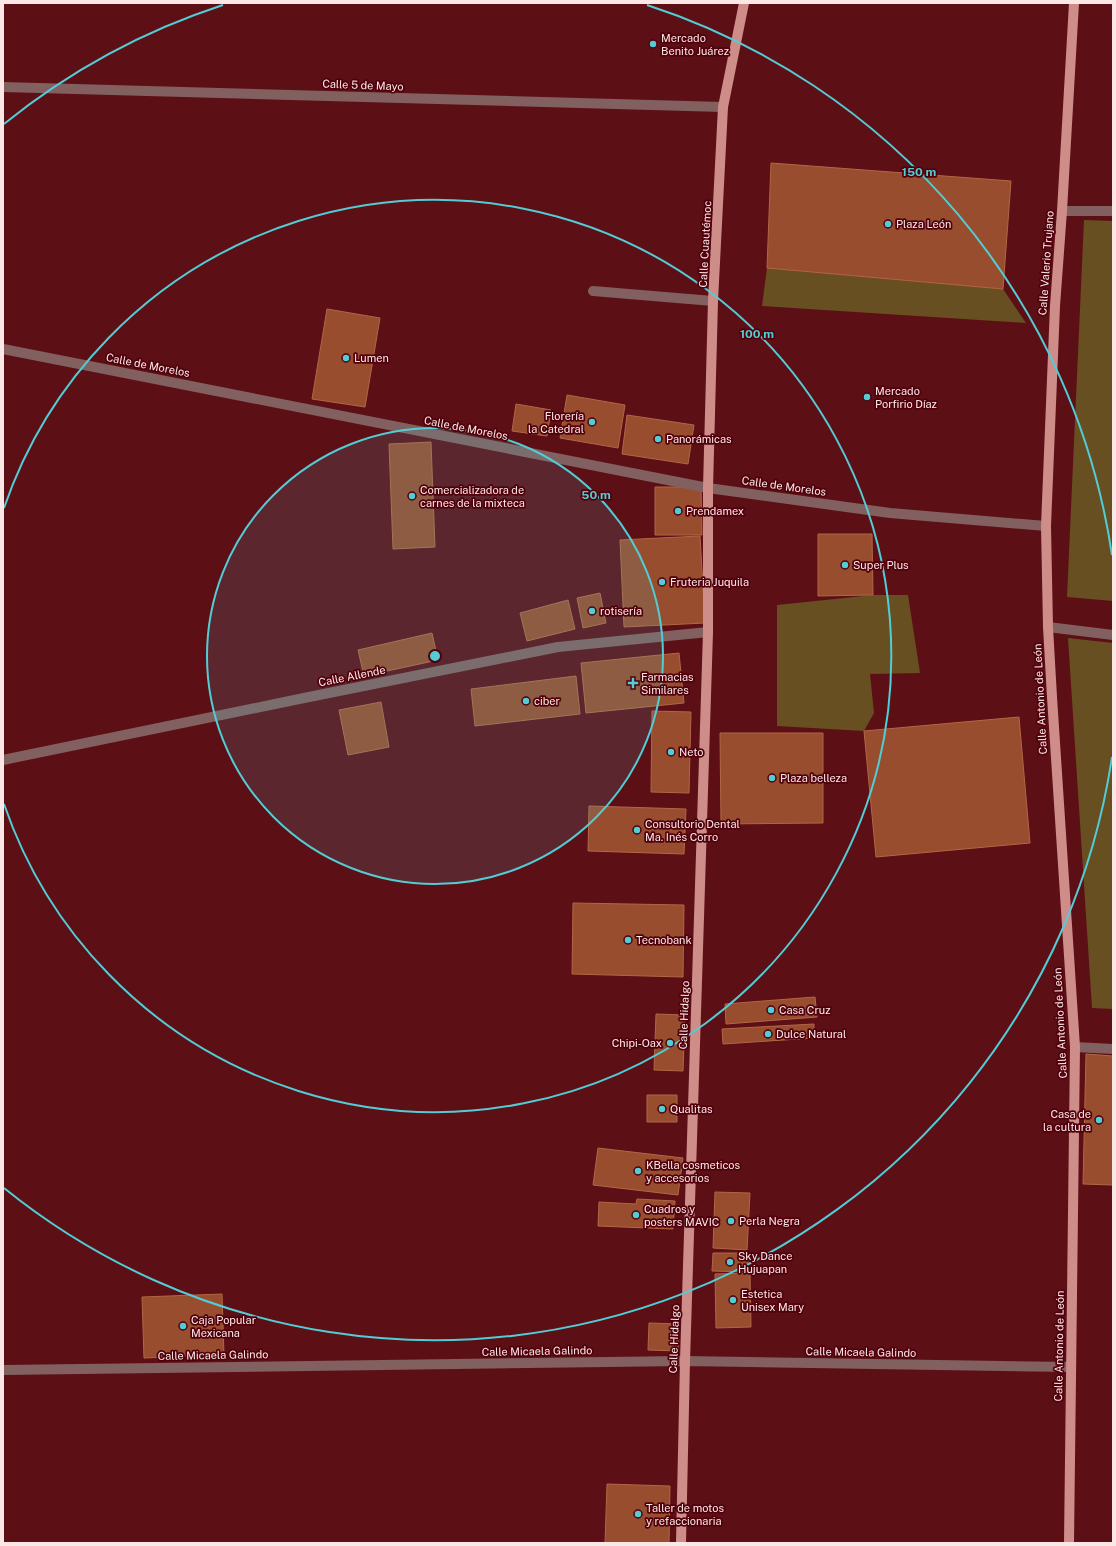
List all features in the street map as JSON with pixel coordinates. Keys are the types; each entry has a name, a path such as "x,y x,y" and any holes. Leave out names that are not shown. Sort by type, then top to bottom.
{"main road":[{"name":"Calle Cuautémoc","path":"708,488 714,301 723,107 744,3"},
{"name":"Calle Valerio Trujano","path":"1046,526 1055,306 1074,3"},
{"name":"Calle Hidalgo","path":"681,1543 685,1361 708,632 708,488"},
{"name":"Calle Antonio de León","path":"1046,526 1048,627 1052,705 1075,1046 1069,1543"}],"street":[{"name":"Calle 5 de Mayo","path":"3,87 723,107"},
{"path":"1062,212 1113,212"},
{"path":"594,291 714,301"},
{"name":"Calle de Morelos","path":"3,349 708,488 890,513 1046,526"},
{"path":"1048,627 1113,635"},
{"name":"Calle Allende","path":"3,760 312,696 558,648 708,632"},
{"path":"1075,1046 1113,1049"},
{"name":"Calle Micaela Galindo","path":"3,1370 685,1361 1071,1367"}],"shaded area":[{"path":"1084,220 1113,221 1113,601 1067,597"},
{"path":"767,268 1003,289 1026,323 762,306"},
{"path":"873,595 908,595 920,673 870,674 874,713 864,731 777,726 777,605"},
{"path":"1068,638 1113,643 1113,1009 1092,1008"}],"building":[{"name":"Plaza León","path":"771,163 1011,181 1003,289 767,268"},
{"name":"Lumen","path":"327,309 380,318 365,407 312,399"},
{"name":"Florería la Catedral","path":"567,395 625,405 618,448 560,438"},
{"path":"516,404 551,410 547,436 512,431"},
{"name":"Panorámicas","path":"627,415 694,425 688,464 622,454"},
{"name":"Comercializadora de carnes de la mixteca","path":"431,442 435,547 393,549 389,444"},
{"name":"Prendamex","path":"655,487 701,487 702,535 655,535"},
{"name":"Super Plus","path":"818,534 872,534 873,595 818,596"},
{"name":"Fruteria Juquila","path":"700,536 705,623 624,627 620,540"},
{"name":"rotisería","path":"600,593 606,623 583,628 577,598"},
{"path":"568,600 575,629 527,641 520,613"},
{"path":"432,633 438,660 364,676 358,650"},
{"name":"Farmacias Similares","path":"679,653 684,703 586,713 581,663"},
{"name":"ciber","path":"576,676 580,714 475,726 471,689"},
{"path":"381,702 389,747 348,755 339,710"},
{"name":"Neto","path":"652,711 691,712 689,793 651,792"},
{"path":"1019,717 1030,843 876,857 864,731"},
{"name":"Plaza belleza","path":"720,733 823,733 823,823 721,824"},
{"name":"Consultorio Dental Ma. Inés Corro","path":"589,806 686,809 684,854 588,851"},
{"name":"Tecnobank","path":"573,903 684,905 683,977 572,974"},
{"name":"Casa Cruz","path":"815,997 817,1017 726,1024 725,1004"},
{"name":"Chipi-Oax","path":"656,1014 685,1015 683,1071 654,1070"},
{"name":"Dulce Natural","path":"814,1024 814,1038 723,1044 722,1029"},
{"name":"Casa de la cultura","path":"1086,1054 1113,1056 1113,1185 1083,1184"},
{"name":"Qualitas","path":"647,1095 677,1095 677,1122 647,1122"},
{"name":"KBella cosmeticos y accesorios","path":"598,1148 683,1158 678,1195 593,1185"},
{"name":"Perla Negra","path":"715,1192 750,1193 747,1250 713,1248"},
{"name":"Cuadros y posters MAVIC","path":"637,1199 675,1201 673,1229 598,1226 599,1202 636,1204"},
{"name":"Sky Dance Hujuapan","path":"713,1253 748,1253 748,1272 712,1271"},
{"name":"Estetica Unisex Mary","path":"750,1273 751,1327 716,1328 715,1274"},
{"name":"Caja Popular Mexicana","path":"222,1294 224,1355 144,1358 142,1297"},
{"path":"649,1323 679,1324 678,1351 648,1350"},
{"name":"Taller de motos y refaccionaria","path":"607,1484 670,1486 669,1543 605,1543"}],"place":[{"name":"Mercado Benito Juárez","path":"653,44"},
{"name":"Plaza León","path":"888,224"},
{"name":"Lumen","path":"346,358"},
{"name":"Mercado Porfirio Díaz","path":"867,397"},
{"name":"Florería la Catedral","path":"592,422"},
{"name":"Panorámicas","path":"658,439"},
{"name":"Comercializadora de carnes de la mixteca","path":"412,496"},
{"name":"Prendamex","path":"678,511"},
{"name":"Super Plus","path":"845,565"},
{"name":"Fruteria Juquila","path":"662,582"},
{"name":"rotisería","path":"592,611"},
{"name":"Farmacias Similares","path":"633,683"},
{"name":"ciber","path":"526,701"},
{"name":"Neto","path":"671,752"},
{"name":"Plaza belleza","path":"772,778"},
{"name":"Consultorio Dental Ma. Inés Corro","path":"637,830"},
{"name":"Tecnobank","path":"628,940"},
{"name":"Casa Cruz","path":"771,1010"},
{"name":"Dulce Natural","path":"768,1034"},
{"name":"Chipi-Oax","path":"670,1043"},
{"name":"Qualitas","path":"662,1109"},
{"name":"Casa de la cultura","path":"1099,1120"},
{"name":"KBella cosmeticos y accesorios","path":"638,1171"},
{"name":"Cuadros y posters MAVIC","path":"636,1215"},
{"name":"Perla Negra","path":"731,1221"},
{"name":"Sky Dance Hujuapan","path":"730,1262"},
{"name":"Estetica Unisex Mary","path":"733,1300"},
{"name":"Caja Popular Mexicana","path":"183,1326"},
{"name":"Taller de motos y refaccionaria","path":"638,1514"}]}
